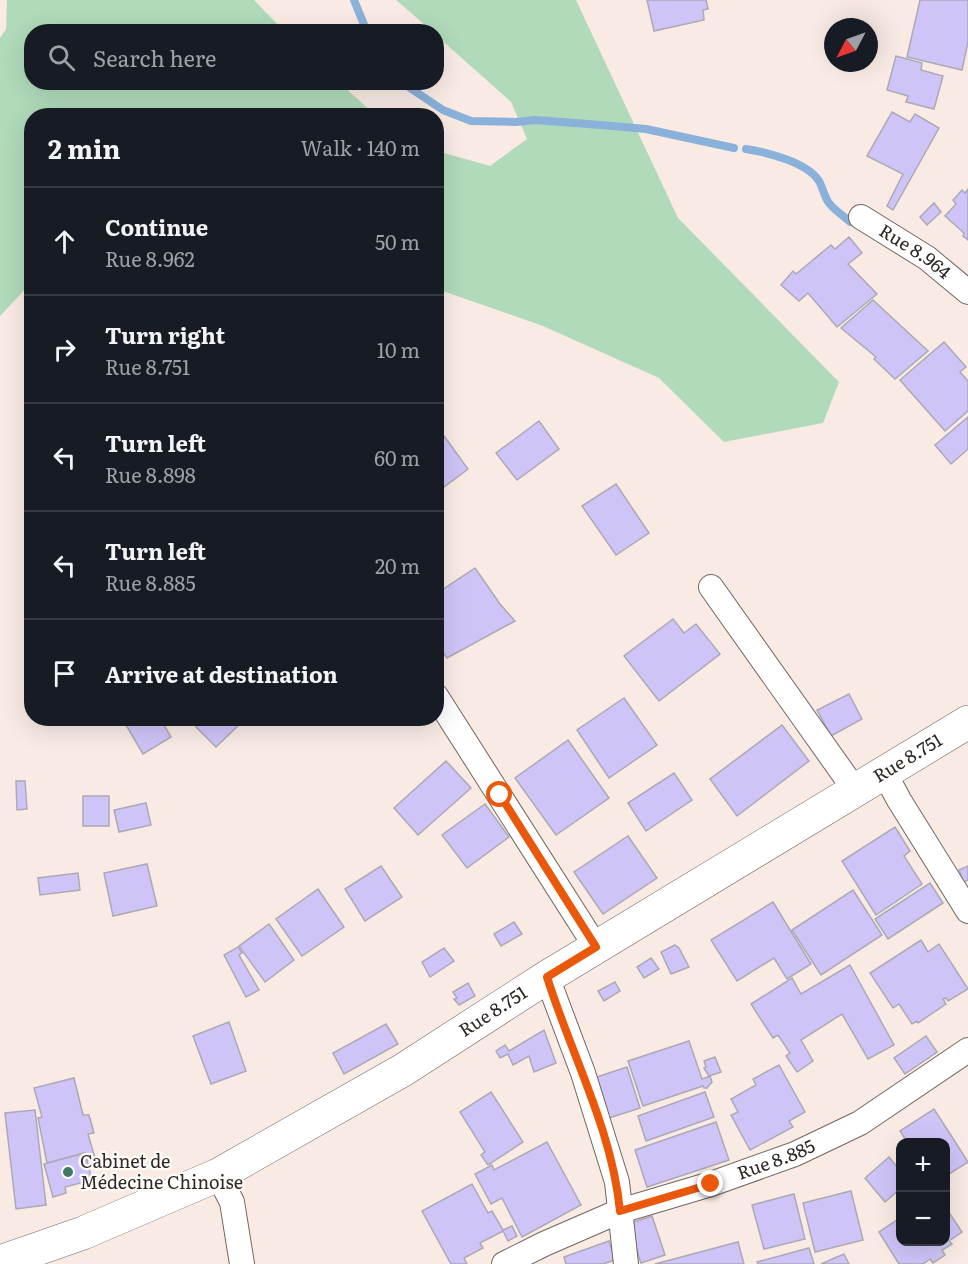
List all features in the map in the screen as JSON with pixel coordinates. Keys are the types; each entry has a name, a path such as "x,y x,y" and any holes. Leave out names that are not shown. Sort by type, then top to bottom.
{"main road":[{"name":"Rue 8.751","path":"0,1262 83,1233 218,1175 403,1070 547,977 968,722"}],"street":[{"name":"Rue 8.964","path":"861,217 927,258 968,292"},
{"path":"711,586 855,790"},
{"path":"444,709 596,947"},
{"path":"884,772 968,911"},
{"path":"547,977 583,1073 617,1182 626,1264"},
{"name":"Rue 8.885","path":"504,1264 620,1211 711,1184 795,1154 860,1123 968,1050"},
{"path":"218,1175 232,1202 242,1264"}],"green space":[{"path":"7,0 254,0 277,24 24,24 24,90 348,90 367,108 24,108 24,290 0,316 0,38 6,29"},
{"path":"396,0 576,0 678,218 839,382 823,423 724,442 659,378 543,326 444,291 444,153 490,166 527,139 511,102 444,42 444,24 424,24"}],"building":[{"path":"647,0 706,0 708,9 703,10 704,20 654,31"},
{"path":"920,0 968,0 968,42 962,70 907,57"},
{"path":"896,56 922,63 921,70 943,76 934,109 906,102 908,96 887,90"},
{"path":"892,112 910,122 915,114 939,128 893,210 887,206 903,174 867,156"},
{"path":"968,189 968,240 963,236 964,233 945,216 956,204 953,200 962,190 965,193"},
{"path":"934,203 941,212 927,225 920,217"},
{"path":"849,237 862,253 848,264 877,294 837,327 808,293 799,301 781,285 793,271 796,274 831,245 835,249"},
{"path":"873,300 928,351 895,379 874,359 876,357 841,328"},
{"path":"944,342 966,367 960,372 968,381 968,411 945,431 900,380"},
{"path":"968,417 968,449 951,464 935,445"},
{"path":"539,421 559,449 517,480 496,453"},
{"path":"444,436 468,469 444,487"},
{"path":"616,484 649,533 616,555 582,506"},
{"path":"475,568 515,621 447,658 444,654 444,589"},
{"path":"673,619 684,633 696,624 720,654 659,701 624,656"},
{"path":"849,694 862,719 831,736 817,710"},
{"path":"624,698 657,745 609,778 577,730"},
{"path":"782,725 809,761 737,816 710,779"},
{"path":"127,726 165,726 171,737 143,754"},
{"path":"197,726 238,726 216,747"},
{"path":"568,740 609,798 556,835 515,778"},
{"path":"446,761 471,788 418,835 394,808"},
{"path":"674,773 692,800 646,831 628,803"},
{"path":"16,781 25,781 27,809 17,810"},
{"path":"83,796 109,796 109,826 83,826"},
{"path":"146,803 151,825 119,832 114,810"},
{"path":"485,804 509,837 467,868 442,835"},
{"path":"895,827 910,851 904,856 922,884 876,915 842,861"},
{"path":"628,836 657,878 603,914 574,872"},
{"path":"147,864 157,906 113,916 104,873"},
{"path":"381,866 402,897 365,921 345,889"},
{"path":"968,866 968,880 964,882 959,870"},
{"path":"78,873 80,890 40,895 38,878"},
{"path":"930,883 943,903 888,939 875,919"},
{"path":"318,889 344,927 302,956 276,919"},
{"path":"853,890 882,935 821,975 792,930"},
{"path":"773,902 811,964 787,979 774,958 737,981 711,940"},
{"path":"514,922 522,934 501,946 494,934"},
{"path":"269,924 294,960 265,982 239,946"},
{"path":"921,940 928,952 939,944 968,989 948,1001 946,998 943,999 946,1004 918,1023 917,1021 912,1024 899,1004 893,1008 870,973"},
{"path":"675,945 689,967 671,974 661,952"},
{"path":"238,947 242,953 239,955 259,990 246,997 224,955"},
{"path":"444,948 454,961 430,977 422,962"},
{"path":"651,958 659,969 644,978 637,967"},
{"path":"850,965 894,1045 868,1059 842,1014 801,1040 813,1061 797,1072 786,1056 790,1053 778,1035 773,1038 751,1004 792,978 801,994"},
{"path":"615,982 620,991 604,1001 598,991"},
{"path":"468,983 475,996 459,1005 454,999 457,998 453,992"},
{"path":"229,1022 246,1071 211,1084 193,1036"},
{"path":"386,1024 398,1044 344,1074 333,1053"},
{"path":"544,1030 556,1063 534,1072 529,1056 513,1065 508,1054 500,1058 496,1051 505,1045 509,1051"},
{"path":"926,1036 937,1052 905,1074 894,1058"},
{"path":"689,1041 702,1079 710,1076 712,1082 707,1088 703,1086 643,1106 628,1061"},
{"path":"715,1057 721,1072 709,1076 704,1068 706,1067 704,1061"},
{"path":"779,1065 805,1112 789,1121 793,1127 750,1150 731,1115 738,1112 731,1099 756,1085 753,1079"},
{"path":"627,1067 640,1108 609,1118 597,1077"},
{"path":"74,1078 83,1115 89,1115 94,1133 88,1134 95,1158 87,1161 85,1153 47,1163 38,1118 42,1117 34,1088"},
{"path":"491,1092 523,1142 488,1165 481,1155 485,1152 460,1112"},
{"path":"705,1092 714,1117 646,1141 638,1116"},
{"path":"934,1109 968,1162 950,1173 950,1138 904,1138 900,1131"},
{"path":"35,1110 46,1205 16,1209 5,1113"},
{"path":"716,1122 729,1160 647,1187 635,1150"},
{"path":"547,1142 581,1205 522,1237 502,1198 491,1204 475,1174 492,1165 494,1170"},
{"name":"Cabinet de Médecine Chinoise","path":"85,1153 92,1180 65,1187 66,1193 53,1197 44,1164"},
{"path":"889,1157 896,1166 896,1192 885,1202 865,1178"},
{"path":"472,1184 488,1213 492,1211 503,1230 512,1226 517,1236 508,1241 503,1231 480,1243 483,1248 464,1258 467,1264 451,1264 422,1211"},
{"path":"851,1191 863,1240 815,1252 803,1203"},
{"path":"794,1194 805,1239 764,1249 752,1205"},
{"path":"950,1214 962,1232 950,1240"},
{"path":"652,1216 665,1255 641,1263 628,1224"},
{"path":"896,1221 896,1246 949,1246 942,1250 945,1255 933,1263 930,1259 923,1264 899,1264 879,1232"},
{"path":"609,1241 615,1260 603,1264 566,1264 564,1257"},
{"path":"738,1242 744,1264 655,1264"},
{"path":"809,1248 814,1264 758,1264 757,1262"},
{"path":"844,1254 849,1264 821,1264"}],"waterway":[{"path":"354,0 364,24"},
{"path":"413,90 440,108"},
{"path":"444,110 471,121 535,120 646,129 734,148"},
{"path":"746,149 775,155 805,168 819,181 831,206 850,222"}],"place":[{"name":"Cabinet de Médecine Chinoise","path":"68,1172"}],"route":[{"path":"500,795 596,947 547,977 583,1073 617,1182 620,1211 711,1184"}]}
